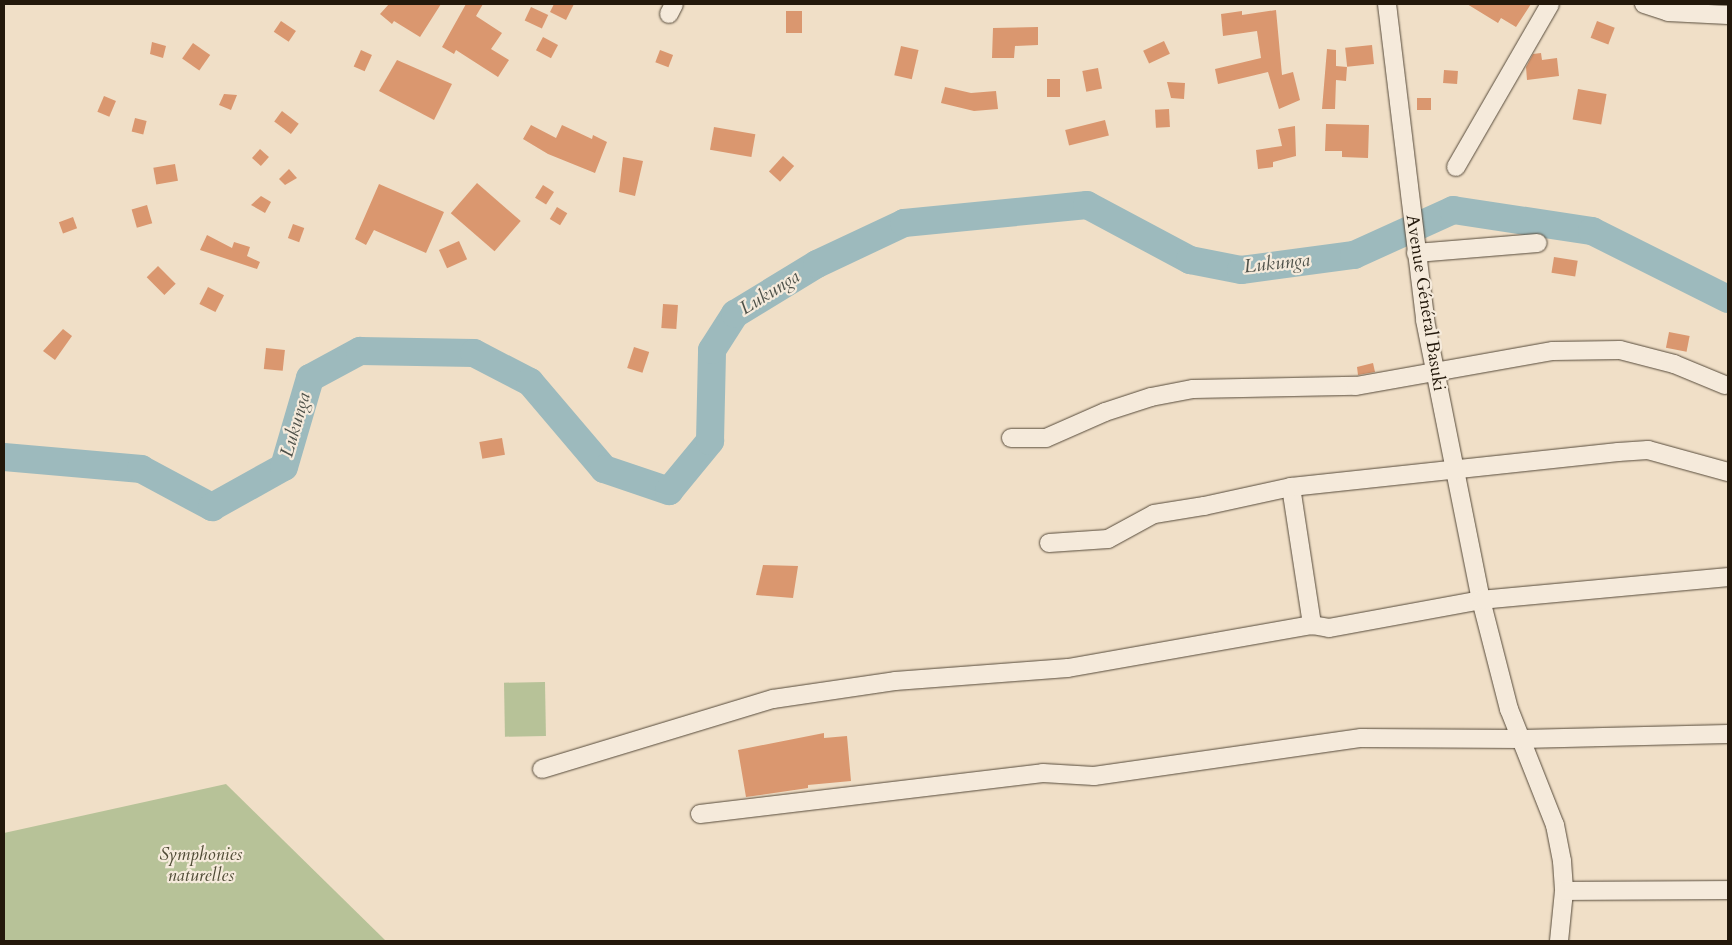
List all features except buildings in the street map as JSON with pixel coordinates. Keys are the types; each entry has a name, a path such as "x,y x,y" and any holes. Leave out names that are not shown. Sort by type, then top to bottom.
{"street":[{"name":"Avenue Général Basuki","path":"1387,4 1408,201 1436,372 1481,600 1509,709 1554,825 1562,860 1564,891 1559,941"},
{"path":"1456,167 1550,4"},
{"path":"1644,4 1668,12 1728,15"},
{"path":"1416,253 1538,244"},
{"path":"1011,438 1046,438 1105,412 1151,397 1192,389 1356,386 1554,350 1620,350 1674,364 1724,385"},
{"path":"1050,543 1108,539 1154,514 1204,506 1291,487 1455,469 1648,450 1728,472"},
{"path":"1291,487 1312,625"},
{"path":"542,769 773,699 895,681 1068,668 1312,625 1329,628 1481,600 1728,577"},
{"path":"700,814 1043,773 1094,776 1361,738 1522,739 1728,734"},
{"path":"1564,891 1728,890"}],"green space":[{"path":"545,682 546,736 505,737 504,683"},
{"name":"Symphonies naturelles","path":"226,784 386,941 4,941 4,833"}],"waterway":[{"name":"Lukunga","path":"4,457 141,469 212,507 284,467 310,378 360,351 474,353 530,382 604,469 669,491 710,441 712,350 735,314 817,264 904,223 1087,205 1190,260 1241,270 1354,255 1453,210 1592,231 1728,299"}]}
